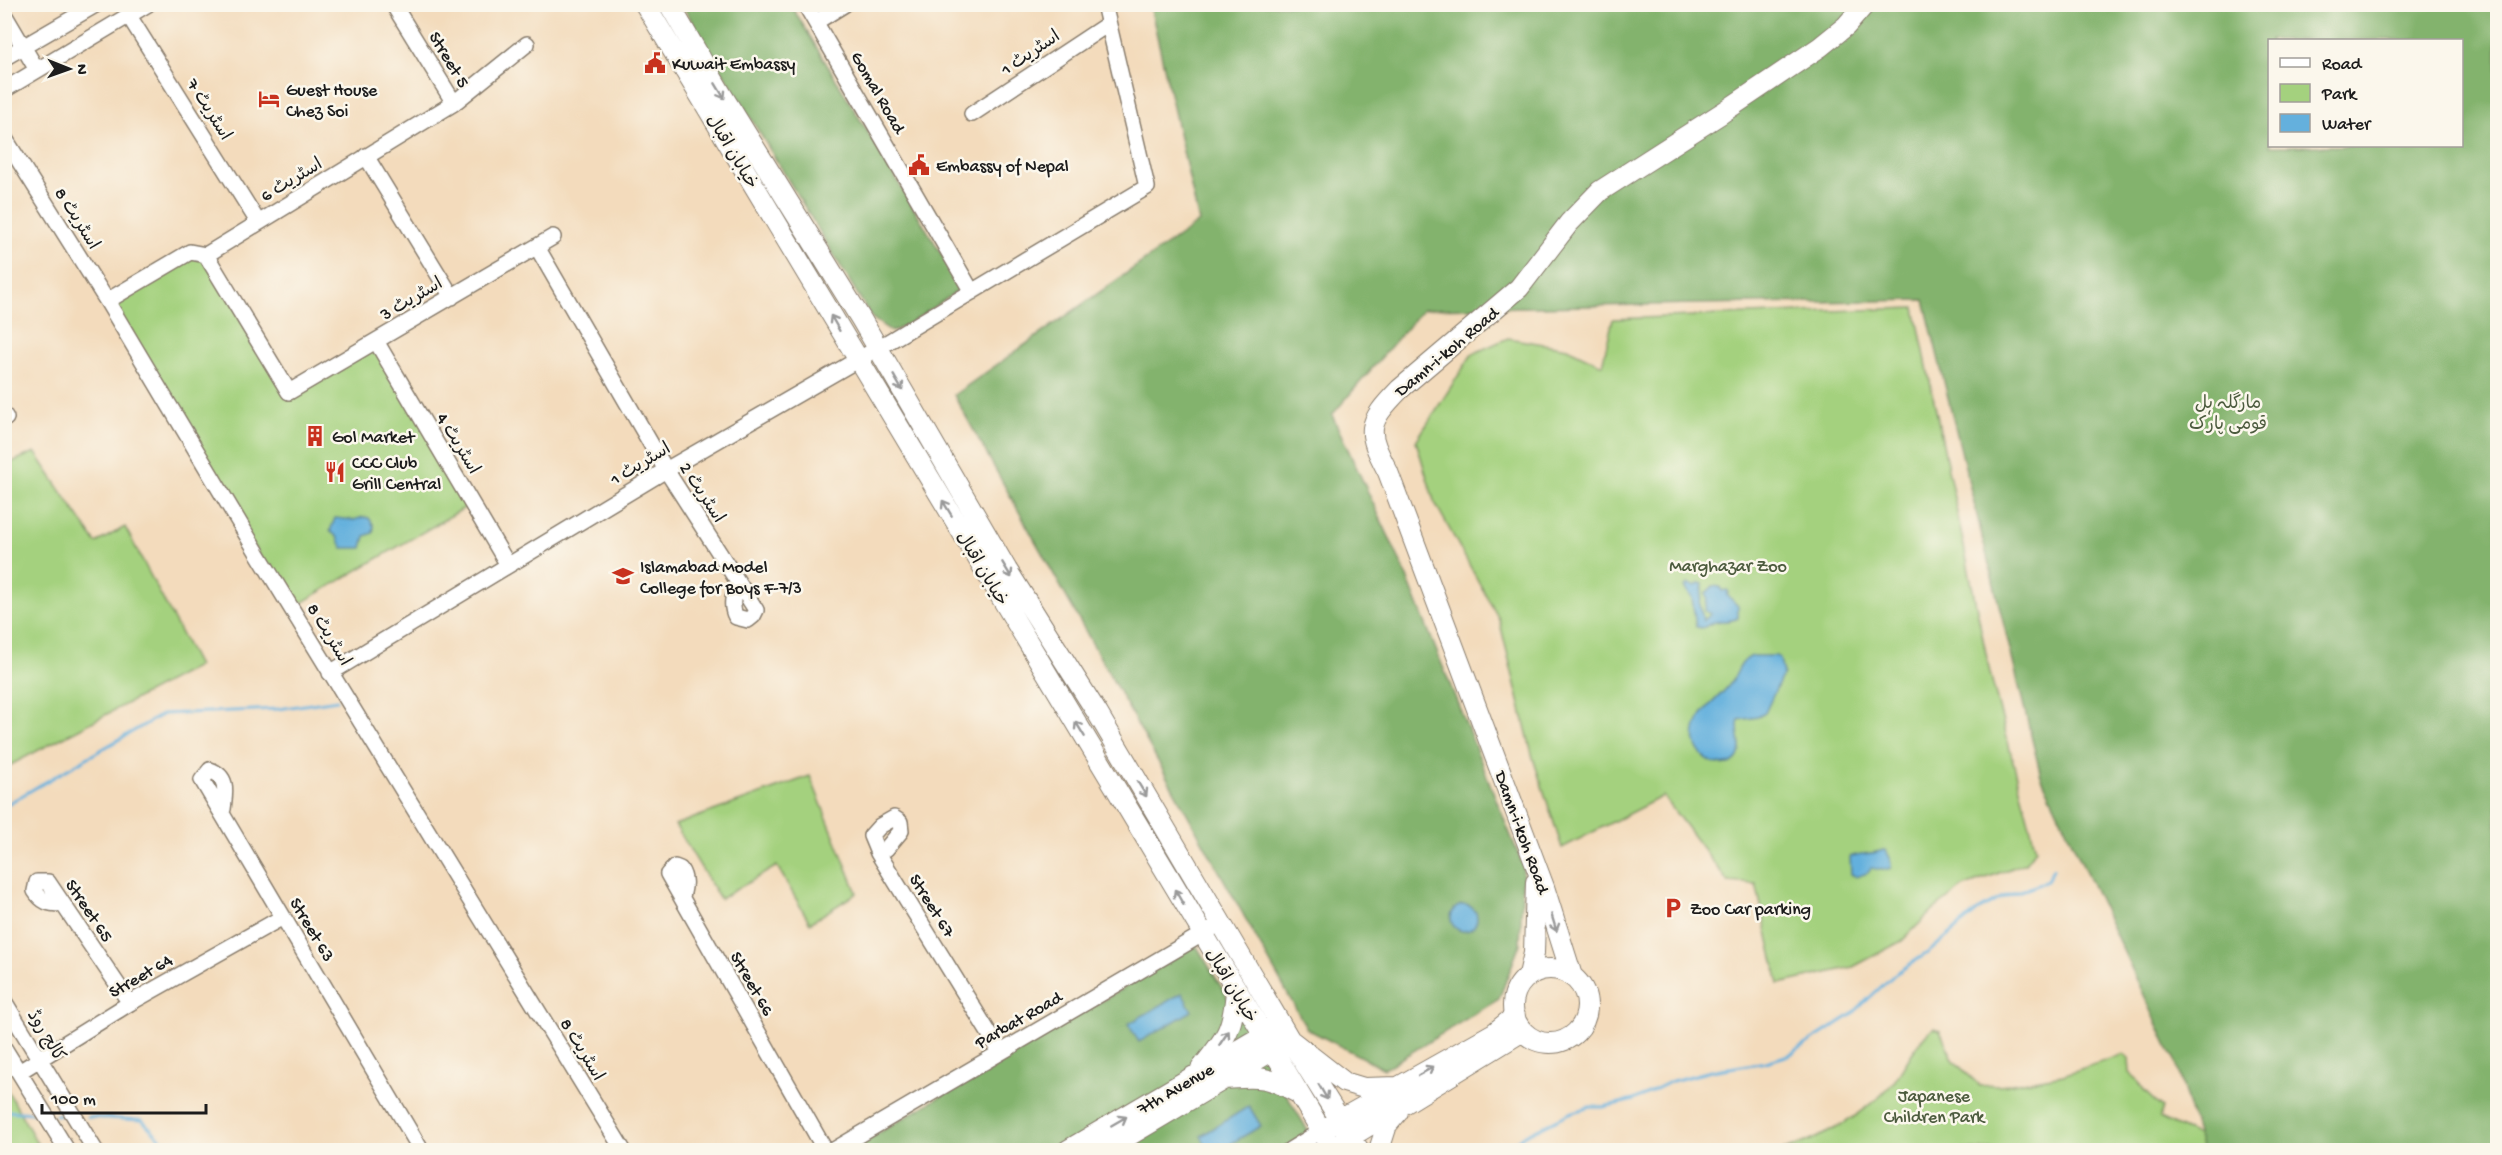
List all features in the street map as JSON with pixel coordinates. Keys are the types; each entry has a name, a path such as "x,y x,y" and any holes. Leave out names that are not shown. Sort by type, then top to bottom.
{"main road":[{"name":"خیابان اقبال","path":"645,4 1236,992 1277,1038 1339,1120 1354,1144"},
{"name":"خیابان اقبال","path":"669,4 722,95 878,348 1007,570 1098,714 1223,924 1277,1038 1296,1092 1331,1150"},
{"name":"Damn-i-koh Road","path":"1572,976 1544,887 1388,472 1373,443 1372,430 1376,418 1400,388 1519,288 1569,223 1600,191 1820,47 1846,27 1865,4"},
{"path":"1529,975 1534,953 1537,871"},
{"path":"1540,970 1562,970 1572,976 1582,987 1587,1002 1585,1018 1579,1029 1569,1037 1558,1042 1533,1039 1519,1023 1513,1004 1515,993 1521,982 1529,975 1540,970"},
{"path":"1196,1076 1229,1033 1234,1019 1236,992"},
{"path":"1321,1131 1339,1120 1402,1094 1519,1023"},
{"path":"1277,1038 1344,1082 1364,1088 1402,1094"},
{"name":"7th Avenue","path":"1068,1150 1196,1076 1277,1038"},
{"name":"7th Avenue","path":"1105,1150 1220,1080 1277,1038"},
{"path":"1220,1080 1260,1077 1274,1080 1296,1092"},
{"path":"1331,1150 1354,1144 1402,1094"},
{"path":"1379,1150 1387,1125 1402,1094"}],"street":[{"path":"4,58 97,4"},
{"path":"4,90 148,4"},
{"name":"Street 5","path":"393,4 454,104"},
{"name":"Gomal Road","path":"806,4 972,292"},
{"path":"816,22 846,4"},
{"path":"1104,4 1108,24"},
{"path":"4,14 37,70"},
{"name":"اسٹریٹ 7","path":"129,16 258,222"},
{"name":"اسٹریٹ 1","path":"330,673 666,470 878,348 1147,187 1108,24 972,114"},
{"name":"اسٹریٹ 6","path":"206,255 454,104 527,44"},
{"name":"اسٹریٹ 8","path":"4,137 107,301 330,673 623,1150"},
{"path":"366,156 452,297"},
{"name":"اسٹریٹ 3","path":"206,255 289,392 553,237"},
{"name":"اسٹریٹ 2","path":"537,247 666,470 756,610 748,620 736,617 732,611 738,584"},
{"path":"107,301 190,252 206,255"},
{"name":"اسٹریٹ 4","path":"376,341 508,565"},
{"name":"Street 63","path":"223,809 224,779 218,773 210,770 202,780 421,1150"},
{"name":"Street 67","path":"886,849 901,831 900,822 894,818 880,826 871,836 878,853 1000,1052"},
{"name":"Street 66","path":"682,896 685,888 684,874 675,867 668,874 825,1150"},
{"name":"Street 65","path":"61,904 46,903 39,897 35,891 37,882 48,882 129,1003"},
{"name":"Street 64","path":"19,1072 129,1003 283,917"},
{"name":"Parbat Road","path":"834,1150 1201,934 1223,924"},
{"name":"کالج روڈ","path":"4,1001 95,1150"},
{"path":"4,1048 67,1150"},
{"path":"1290,1150 1321,1131"}],"green space":[{"path":"682,5 791,5 962,288 910,323 892,332 872,318"},
{"name":"مارگلہ ہل قومی پارک","path":"1150,5 2497,5 2497,1150 2202,1150 2176,1063 2041,776 1924,300 1423,309 1332,415 1402,565 1523,866 1520,944 1499,999 1384,1069 1307,1029 954,395 1199,222"},
{"path":"190,252 206,255 289,392 376,341 473,503 291,609 107,301"},
{"name":"Marghazar Zoo","path":"1915,308 1990,673 2036,849 2025,863 1963,887 1932,911 1902,941 1853,967 1779,984 1756,884 1728,882 1663,796 1562,848 1533,758 1499,619 1434,501 1416,441 1472,354 1508,338 1567,348 1602,365 1613,319"},
{"path":"35,452 96,543 125,527 198,666 5,768 5,465"},
{"path":"810,776 857,893 810,923 777,866 720,899 675,825"},
{"path":"1196,945 1315,1142 1301,1150 850,1150"},
{"name":"Japanese Children Park","path":"1934,1028 1940,1031 1954,1061 1980,1086 2012,1084 2063,1075 2124,1054 2129,1059 2130,1073 2137,1079 2144,1091 2162,1108 2159,1118 2194,1134 2201,1134 2218,1150 1783,1150 1828,1132 1870,1105 1893,1083 1918,1044"},
{"path":"5,1086 41,1150 5,1150"}],"water":[{"path":"335,518 354,520 369,518 374,526 373,533 365,536 362,548 343,548 337,537 330,531"},
{"path":"1687,584 1695,586 1703,584 1700,604 1703,621 1711,614 1705,611 1707,598 1705,594 1713,586 1729,592 1727,595 1738,606 1738,618 1713,623 1702,628 1696,627 1692,598 1685,587"},
{"path":"1752,656 1776,656 1780,659 1783,674 1765,713 1758,717 1739,720 1740,753 1738,757 1732,763 1724,765 1715,763 1706,759 1695,743 1695,732 1699,719 1730,684 1744,661"},
{"path":"1886,850 1890,858 1891,868 1884,870 1871,868 1867,873 1857,877 1851,874 1850,857"},
{"path":"1464,905 1473,909 1477,918 1473,927 1464,931 1455,927 1451,918 1455,909"},
{"path":"1182,993 1192,1011 1139,1042 1128,1024"},
{"path":"1249,1106 1261,1126 1220,1150 1209,1150 1201,1136"}],"waterway":[{"path":"4,806 163,714 278,709 337,700"},
{"path":"1507,1150 1523,1136 1570,1113 1590,1107 1603,1107 1634,1100 1672,1081 1711,1071 1766,1062 1789,1055 1851,1015 1895,974 1929,952 1976,912 2001,898 2047,880 2053,869"},
{"path":"4,1111 34,1113"},
{"path":"56,1115 65,1115"},
{"path":"88,1117 142,1120 172,1150"}],"place":[{"name":"Kuwait Embassy","path":"655,63"},
{"name":"Guest House Chez Soi","path":"269,99"},
{"name":"Embassy of Nepal","path":"919,165"},
{"name":"Gol Market","path":"315,436"},
{"name":"CCC Club Grill Central","path":"335,472"},
{"name":"Islamabad Model College for Boys F-7/3","path":"623,576"},
{"name":"Zoo Car parking","path":"1673,908"}]}
